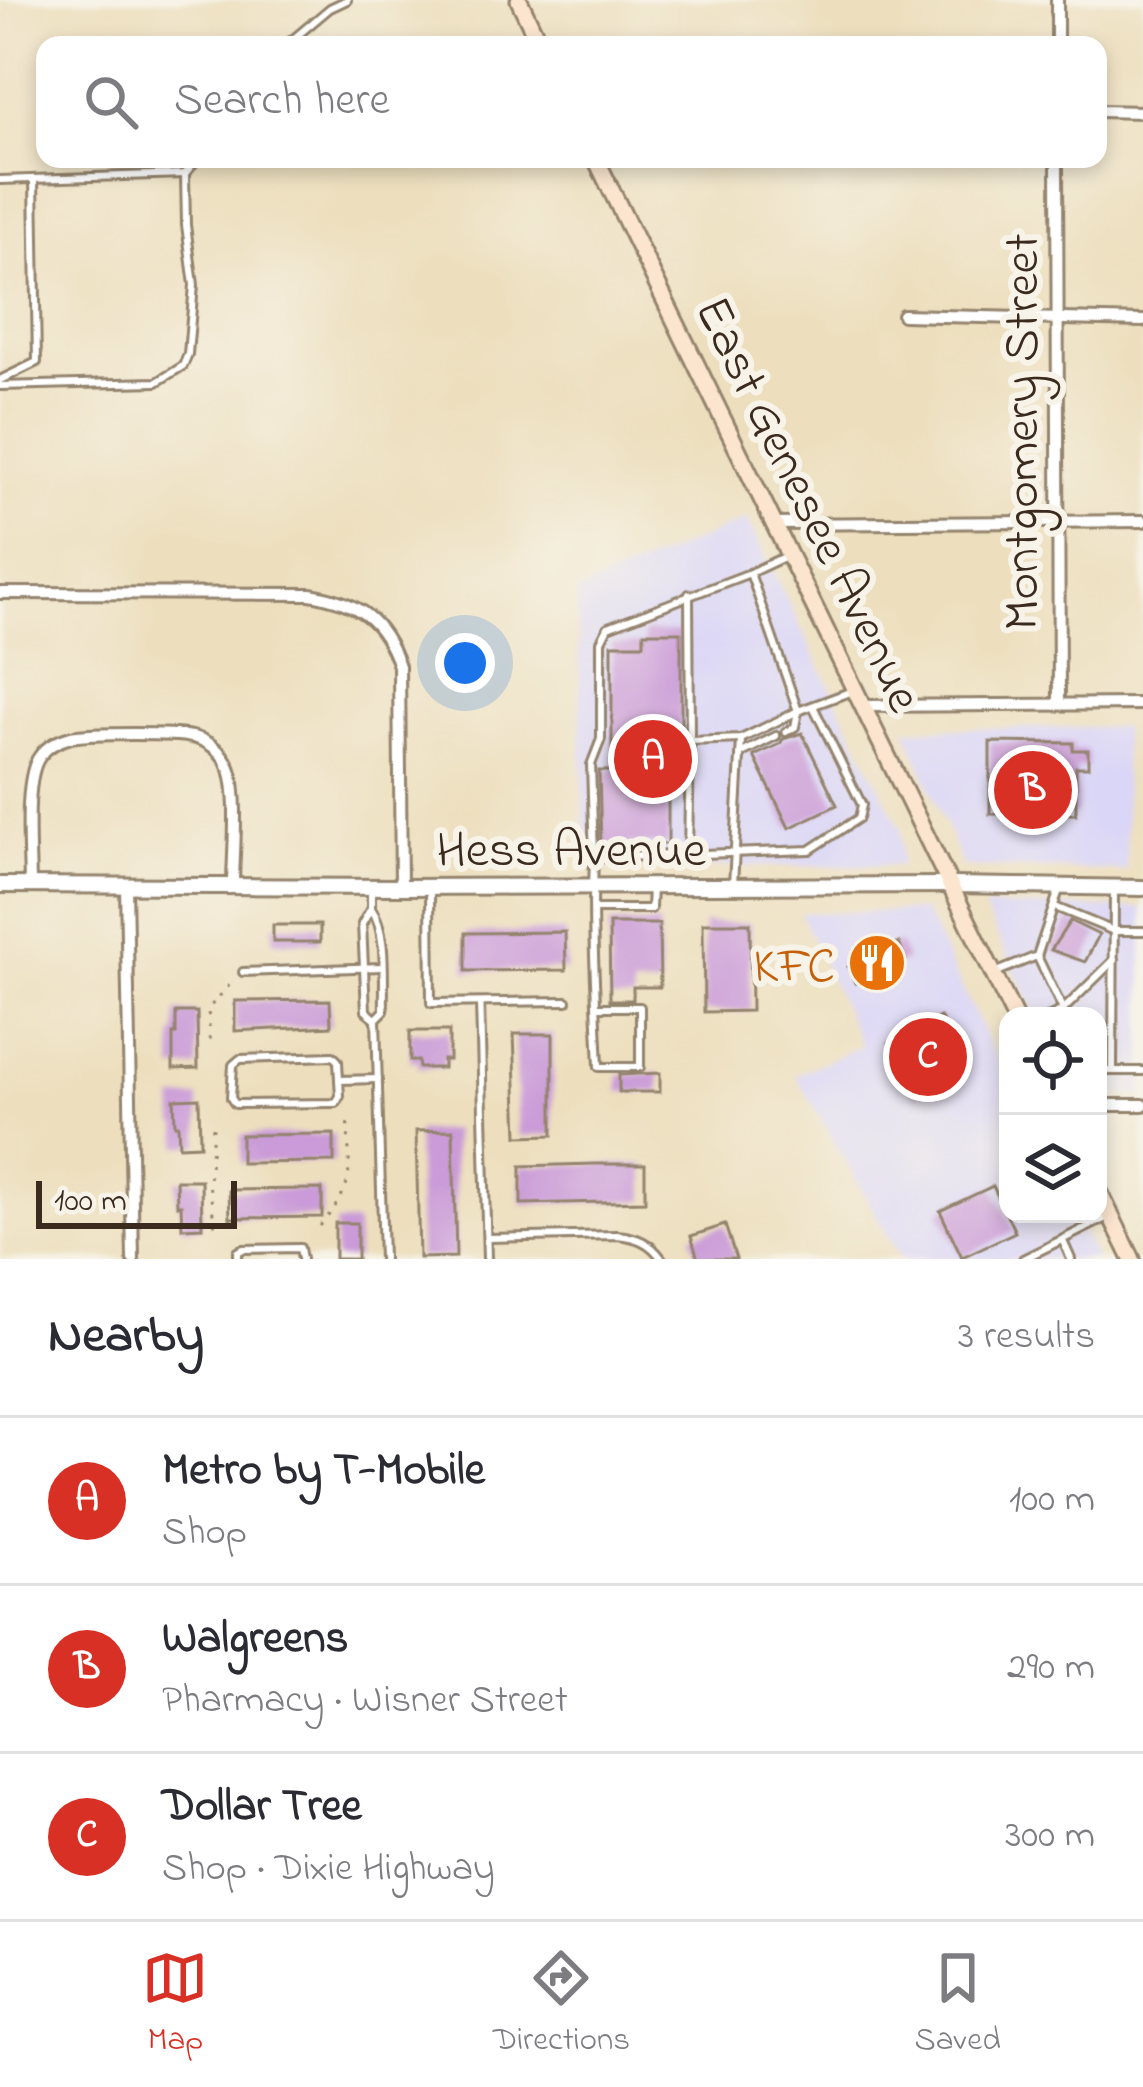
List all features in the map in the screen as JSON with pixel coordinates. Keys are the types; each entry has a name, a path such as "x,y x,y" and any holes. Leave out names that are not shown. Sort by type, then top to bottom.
{"main road":[{"path":"519,0 537,36"},
{"name":"East Genesee Avenue","path":"600,168 1010,1007"},
{"path":"1107,1208 1132,1259"}],"street":[{"path":"1057,0 1057,36"},
{"path":"1107,111 1143,112"},
{"name":"Montgomery Street","path":"1057,168 1059,704"},
{"path":"903,315 1143,321"},
{"path":"773,524 1143,521"},
{"path":"0,593 310,594 359,609 385,634 399,666 401,887"},
{"path":"860,698 1143,704"},
{"path":"30,885 30,782 40,755 51,745 77,736 187,736 209,744 230,768 233,885"},
{"name":"Hess Avenue","path":"0,885 1143,888"},
{"path":"126,886 133,1259"},
{"path":"1107,1105 1143,1105"}],"lane":[{"path":"297,36 347,0"},
{"path":"0,383 157,382 183,366 194,285 186,225 185,174 190,168"},
{"path":"0,180 185,174"},
{"path":"0,383 37,362 34,179"},
{"path":"596,1007 640,1007 640,1067 599,1067 596,1007 591,765 601,740 602,641 608,627 789,555"},
{"path":"749,573 798,711 795,727 786,732"},
{"path":"688,855 689,594"},
{"path":"690,741 741,740 798,711 860,698"},
{"path":"594,858 810,850 859,818 862,805 814,707"},
{"path":"741,754 776,736"},
{"path":"733,885 741,740"},
{"path":"594,909 651,909 652,886"},
{"path":"371,887 371,908 362,924 366,1011 376,1019"},
{"path":"430,887 430,1003 567,1000"},
{"path":"1060,887 1037,956 1062,1007"},
{"path":"1113,1071 1114,888"},
{"path":"1054,907 1114,931 1143,931"},
{"path":"371,908 380,921 384,1011 376,1019 383,1259"},
{"path":"994,974 1037,956"},
{"path":"1071,1007 1114,960"},
{"path":"243,972 382,967"},
{"path":"480,1003 487,1259"},
{"path":"333,1056 338,1061 339,1080 336,1103 235,1104 231,1099 233,1065 240,1059 333,1056"},
{"path":"1107,1071 1143,1071"},
{"path":"339,1080 378,1079"},
{"path":"1023,1259 1111,1216"},
{"path":"487,1238 616,1235 637,1238 662,1259"},
{"path":"1063,1241 1071,1259"},
{"path":"238,1259 243,1249 300,1248 302,1259"}],"path":[{"path":"210,1040 208,1009 233,981"},
{"path":"320,1226 341,1201 349,1182 348,1123"},
{"path":"213,1126 209,1183 215,1228"}],"shaded area":[{"path":"747,519 901,829 901,865 585,868 577,592"},
{"path":"1123,727 1127,871 963,867 906,729"},
{"path":"983,907 1143,908 1143,1096 1107,1095 1107,1007 1033,1007"},
{"path":"924,911 999,1063 999,1223 1078,1223 1096,1259 901,1259 796,1075 861,1046 800,913"}],"building":[{"path":"644,632 681,632 681,771 668,771 668,844 601,845 599,771 612,771 612,644 644,644"},
{"path":"802,733 837,805 789,828 754,756"},
{"path":"990,742 1073,743 1073,750 1088,750 1088,767 1076,767 1076,814 990,814"},
{"path":"1070,921 1099,935 1085,962 1051,950"},
{"path":"703,923 750,923 751,1011 704,1012"},
{"path":"609,924 659,924 660,987 633,987 633,1000 610,1000"},
{"path":"273,925 320,925 320,942 273,942"},
{"path":"565,932 566,970 466,971 466,933"},
{"name":"KFC","path":"899,943 906,960 855,983 848,967"},
{"path":"330,1000 331,1026 235,1031 235,1001"},
{"path":"176,1012 197,1012 198,1068 173,1069"},
{"path":"940,1017 967,1070 915,1096 889,1043"},
{"path":"410,1031 449,1031 449,1060 443,1060 443,1068 419,1068 418,1061 410,1061"},
{"path":"514,1034 553,1034 553,1135 518,1136"},
{"path":"660,1073 660,1092 619,1092 619,1075"},
{"path":"199,1098 200,1145 179,1146 174,1099"},
{"path":"453,1130 456,1257 419,1258 416,1131"},
{"path":"334,1134 334,1162 241,1163 241,1135"},
{"path":"645,1164 645,1201 521,1204 521,1166"},
{"path":"176,1180 201,1180 202,1227 182,1228"},
{"path":"993,1186 999,1199 999,1223 1011,1223 1015,1232 962,1257 940,1211"},
{"path":"322,1189 322,1217 230,1218 229,1190"},
{"path":"335,1223 357,1223 357,1259 335,1259"},
{"path":"725,1225 736,1259 698,1259 691,1236"}],"place":[{"name":"Metro by T-Mobile","path":"653,759"},
{"name":"Walgreens","path":"1033,790"},
{"name":"KFC","path":"877,963"},
{"name":"Dollar Tree","path":"928,1057"}]}
